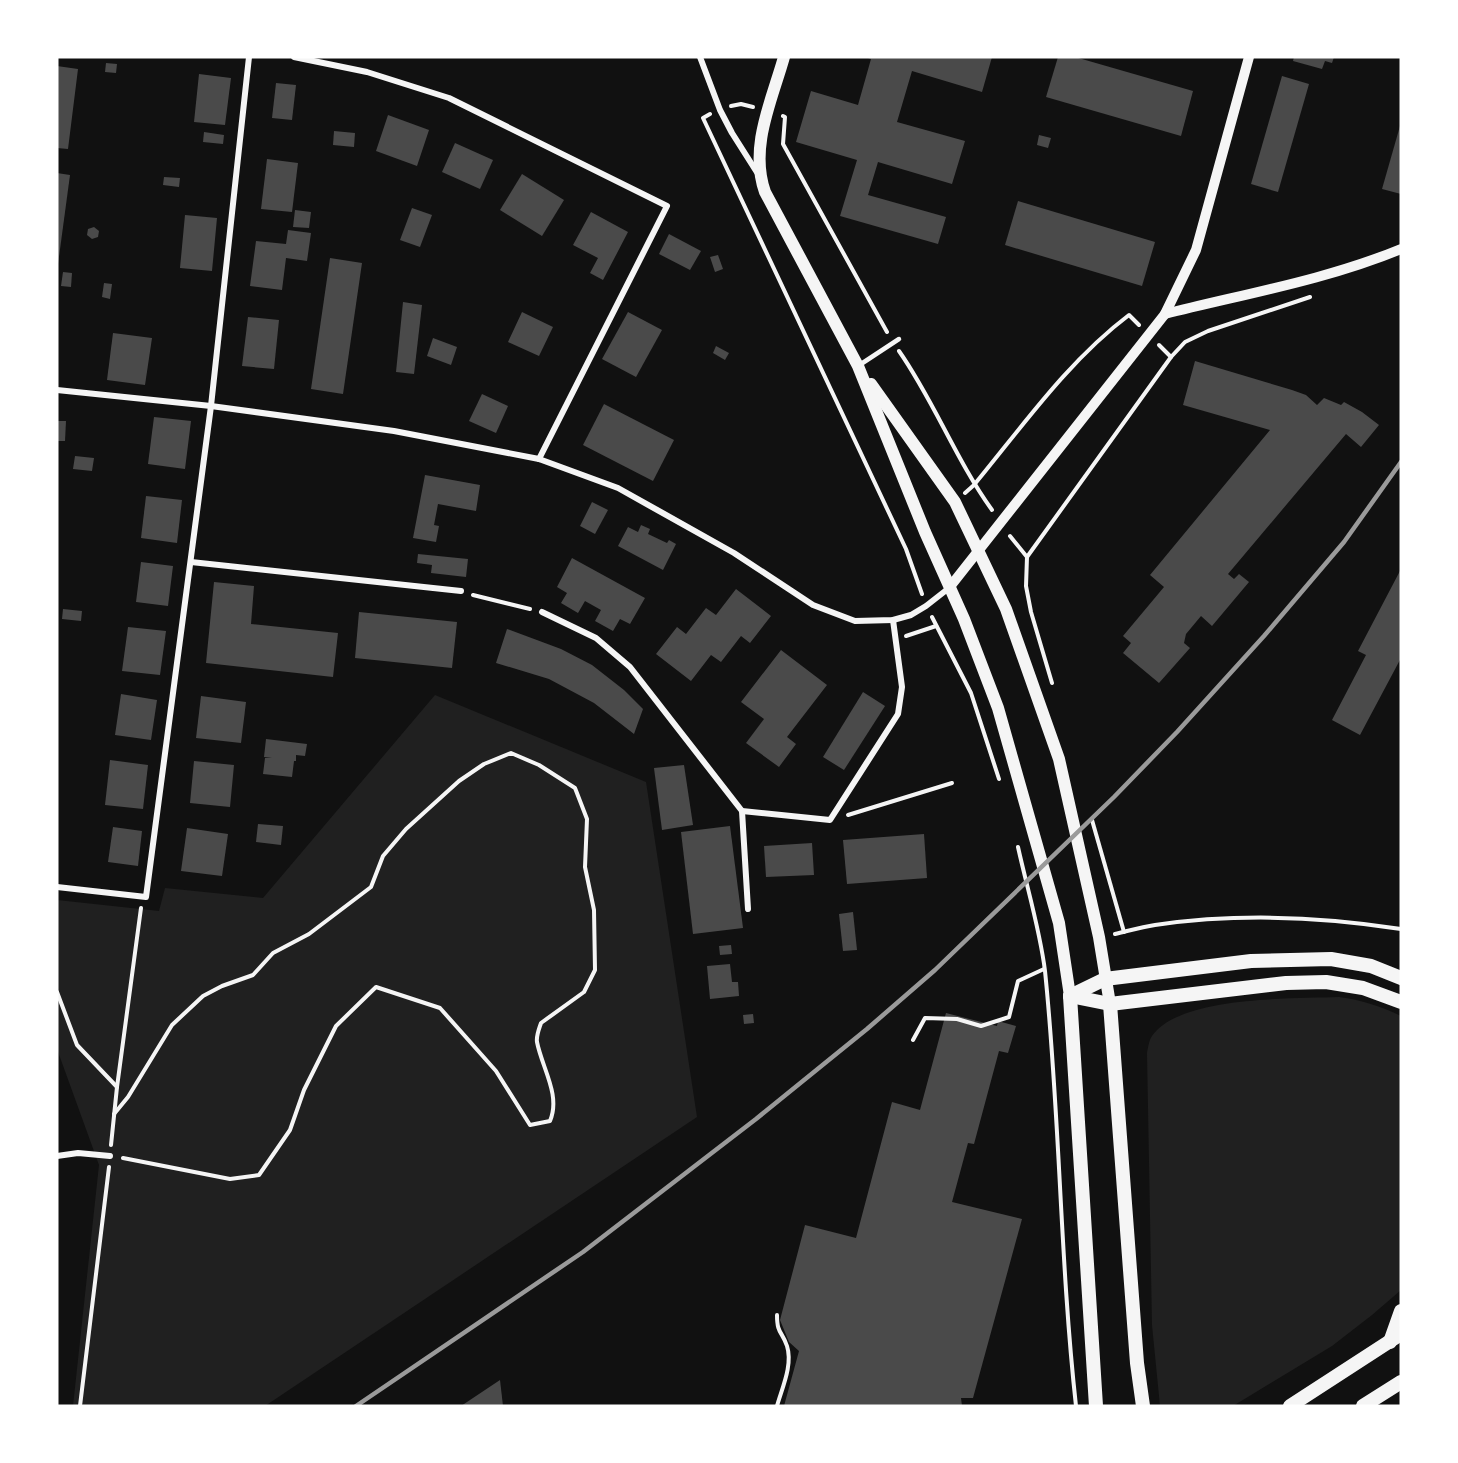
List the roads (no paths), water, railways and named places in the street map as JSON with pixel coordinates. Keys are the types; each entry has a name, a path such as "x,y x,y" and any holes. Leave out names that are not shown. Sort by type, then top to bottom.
{"highway":[{"path":"1070,996 1105,979 1251,961 1331,959 1371,966 1401,978"},
{"path":"1070,996 1110,1004 1286,983 1326,982 1364,988 1401,1002"},
{"path":"1070,996 1096,1406"},
{"path":"1110,1004 1137,1363 1143,1406"},
{"path":"1290,1406 1395,1338 1401,1311"},
{"path":"1363,1406 1401,1382"}],"main road":[{"path":"784,57 759,147 759,175 765,192 858,366 925,532 964,619 998,708 1059,923 1070,996"},
{"path":"858,366 955,502 1006,609 1059,759 1099,937 1110,1004"}],"street":[{"path":"57,887 146,897 211,406 249,57"},
{"path":"294,57 367,72 449,98 667,206 539,459"},
{"path":"700,57 720,110 759,175"},
{"path":"57,390 211,406 394,431 539,459 618,488 734,553 813,605 855,621 893,620 910,615 926,606 949,588 1165,314 1198,244 1249,57"},
{"path":"1165,314 1336,272 1376,260 1401,249"},
{"path":"191,562 460,591"},
{"path":"542,612 596,638 630,667 742,811 748,909"},
{"path":"742,811 830,820 898,714 902,687 893,620"},
{"path":"57,1156 78,1153 110,1156"}],"lane":[{"path":"858,366 899,339"}],"railway":[{"path":"356,1406 583,1252 756,1119 867,1029 935,970 1114,797 1177,732 1264,636 1344,542 1401,462"}]}
